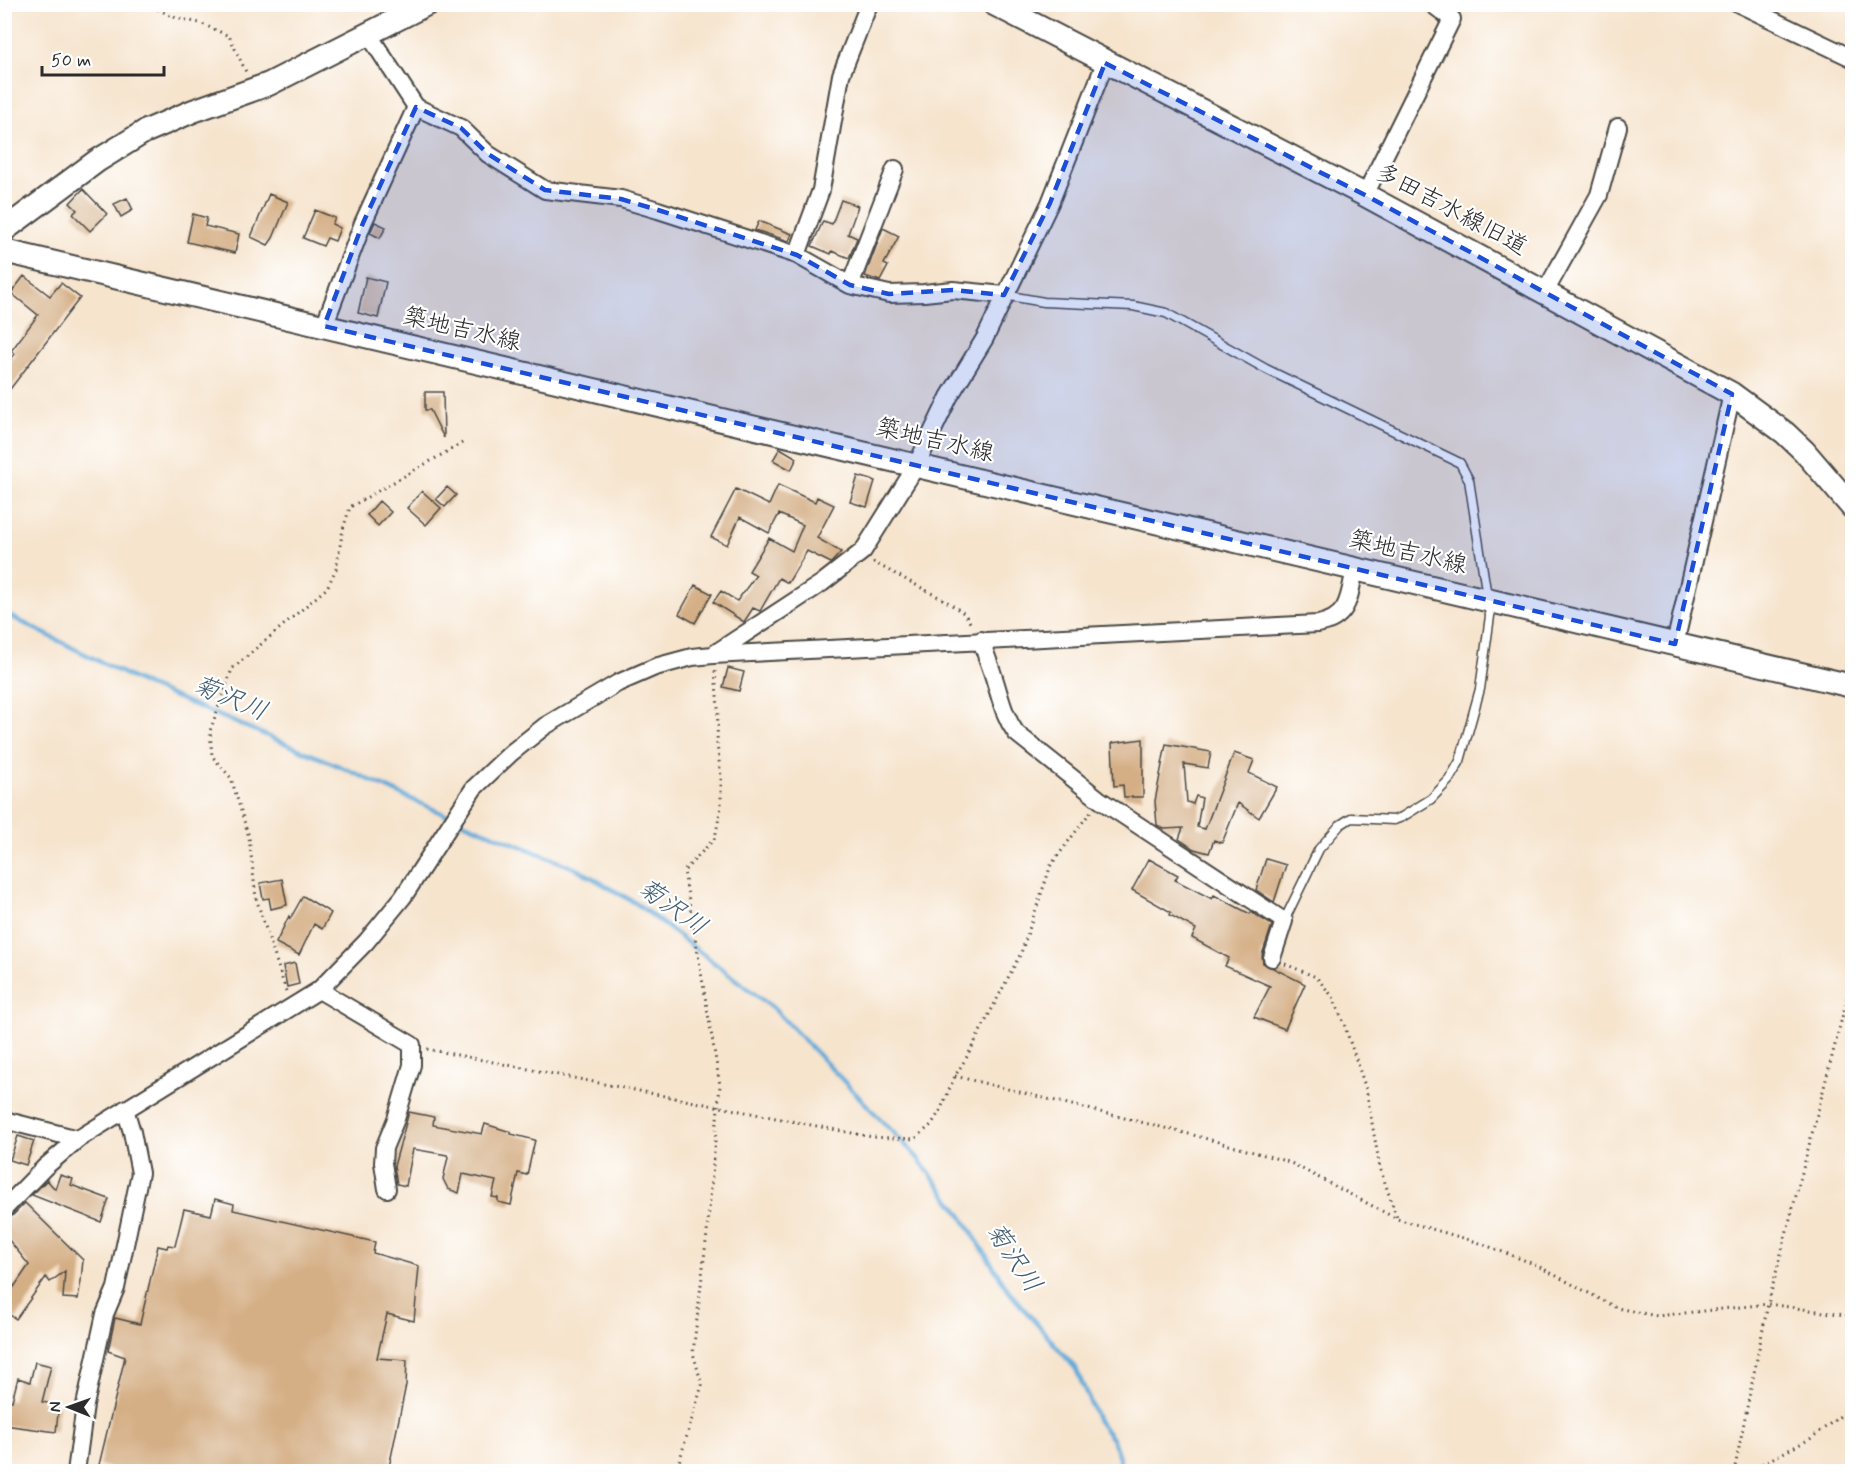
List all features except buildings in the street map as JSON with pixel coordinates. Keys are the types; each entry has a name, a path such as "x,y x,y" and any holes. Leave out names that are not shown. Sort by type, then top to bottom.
{"main road":[{"path":"4,230 127,141 174,118 253,90 426,4"},
{"name":"多田吉水線旧道","path":"994,4 1365,195 1732,394 1785,433 1804,451 1852,507"},
{"name":"築地吉水線","path":"4,251 1852,686"}],"street":[{"path":"797,255 821,190 841,75 869,4"},
{"path":"1365,195 1452,19 1432,4"},
{"path":"1739,4 1852,58"},
{"path":"369,34 416,107 461,128 488,154 545,190 621,199 797,255 850,285 889,294 953,290 1004,295"},
{"path":"713,655 822,583 863,550 917,465 949,397 985,338 1050,203 1106,63"},
{"path":"324,326 363,224 416,107"},
{"path":"1545,292 1599,195 1618,127"},
{"path":"850,285 895,169"},
{"path":"1675,644 1732,394"},
{"path":"4,1209 45,1167 78,1138 319,990 366,942 403,897 474,788 511,753 545,726 618,682 655,667 692,657 713,655 1332,622 1347,603 1355,568"},
{"path":"981,640 1002,708 1016,733 1100,800 1284,921 1272,958"},
{"path":"319,990 412,1045 412,1065 396,1119 384,1148 387,1189"},
{"path":"76,1472 85,1406 105,1314 116,1288 140,1173 125,1109"},
{"path":"4,1120 78,1138"}],"lane":[{"path":"1004,295 1044,302 1133,306 1166,313 1266,369 1460,463 1469,480 1490,616 1487,652 1480,689 1461,761 1449,780 1431,799 1402,817 1394,820 1352,818 1340,825 1319,849 1284,921"}],"path":[{"path":"147,4 176,18 200,23 229,36 253,90"},
{"path":"292,1007 256,898 249,837 231,778 212,756 210,731 232,669 310,605 327,588 336,568 343,529 350,507 464,442"},
{"path":"863,550 876,564 946,601 965,614 981,640"},
{"path":"676,1472 702,1385 693,1353 707,1233 720,1085 684,871 715,838 721,807 722,777 717,744 718,708 713,655"},
{"path":"412,1045 442,1053 872,1137 915,1138 936,1118 954,1076 968,1055 1021,953 1051,865 1100,800"},
{"path":"1272,958 1316,977 1332,998 1344,1023 1366,1089 1380,1168 1397,1219"},
{"path":"1734,1472 1768,1304 1852,979"},
{"path":"954,1076 1197,1136 1289,1162 1397,1219 1477,1242 1534,1264 1617,1308 1657,1316 1768,1304 1852,1316"},
{"path":"1746,1472 1810,1439 1852,1407"}],"highlighted area":[{"path":"1105,63 1365,195 1732,394 1675,644 324,326 363,223 416,107 461,128 488,154 545,190 621,199 658,210 797,255 850,285 889,294 953,290 1004,295 1050,203"}],"waterway":[{"name":"菊沢川","path":"4,613 144,684 346,769 448,816 579,870 637,904 773,1008 917,1157 959,1212 1010,1293 1076,1369 1098,1421 1113,1440 1120,1460 1118,1472"}]}
